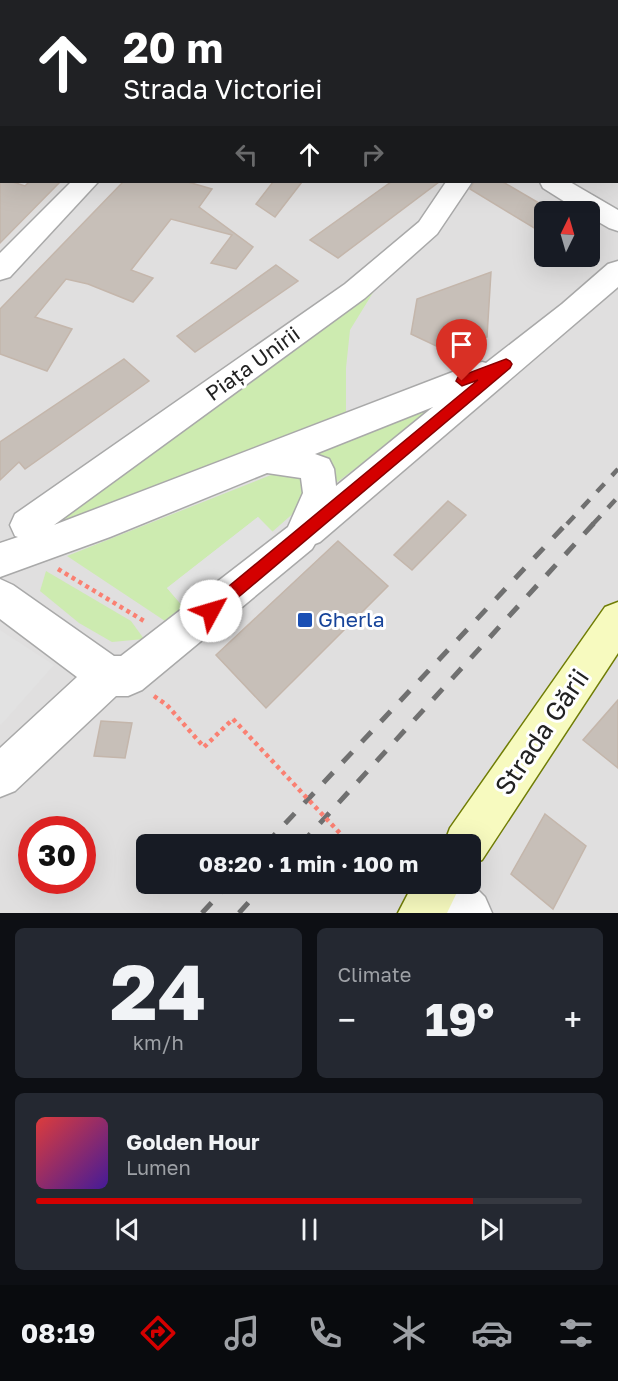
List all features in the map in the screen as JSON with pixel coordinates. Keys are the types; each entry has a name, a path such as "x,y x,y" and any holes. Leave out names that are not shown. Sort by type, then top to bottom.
{"street":[{"path":"0,270 84,183"},
{"name":"Piața Unirii","path":"18,545 355,291 428,228 458,183"},
{"path":"554,183 618,222"},
{"path":"0,776 118,676 175,640 300,538 506,364 572,312 618,271"},
{"path":"18,545 98,525 506,364"},
{"path":"266,459 297,462 317,469 321,482 320,493 300,538"},
{"path":"0,597 118,676"},
{"name":"Strada Gării","path":"473,834 618,620"},
{"path":"421,913 433,894"},
{"path":"449,894 469,913"}],"path":[{"path":"18,545 175,640"},
{"path":"118,676 167,705 204,747 233,719 341,834"}],"shaded area":[{"path":"0,183 618,183 618,913 0,913"},
{"path":"258,517 278,537 186,610 167,588"},
{"path":"0,630 54,665 1,725 0,724"}],"green space":[{"path":"374,291 350,330 346,368 346,421 40,530"},
{"path":"447,399 328,489 322,457 306,450"},
{"path":"281,471 298,472 312,497 272,532 258,517 167,588 186,610 165,621 67,556"},
{"path":"46,571 131,621 144,639 112,642 79,623 40,591"}],"building":[{"path":"0,183 16,183 25,186 28,183 59,183 0,243"},
{"path":"122,183 191,183 212,189 199,207 253,247 236,269 211,263 232,235 171,219 131,270 153,278 133,302 88,284 66,279 35,317 72,329 47,371 0,354 0,309"},
{"path":"272,183 301,183 275,217 256,204"},
{"path":"390,183 438,183 338,258 310,240"},
{"path":"473,183 505,183 535,201 534,228 470,189"},
{"path":"276,265 298,281 195,352 177,336"},
{"path":"491,272 487,337 453,354 411,334 417,299"},
{"path":"124,359 149,381 25,469 19,462 0,480 0,442"},
{"path":"448,501 466,515 412,570 394,555"},
{"name":"Gherla","path":"338,541 388,586 266,708 216,655"},
{"path":"618,700 618,768 583,740"},
{"path":"101,721 132,723 125,758 94,756"},
{"path":"545,814 586,846 553,909 511,874"}],"railway":[{"path":"567,524 618,469"},
{"path":"593,524 618,497"},
{"path":"275,834 568,522"},
{"path":"310,834 595,522"},
{"path":"202,913 220,894"},
{"path":"239,913 256,894"}],"place":[{"name":"Gherla","path":"305,620"}],"route":[{"path":"211,611 506,364 462,381"}]}
